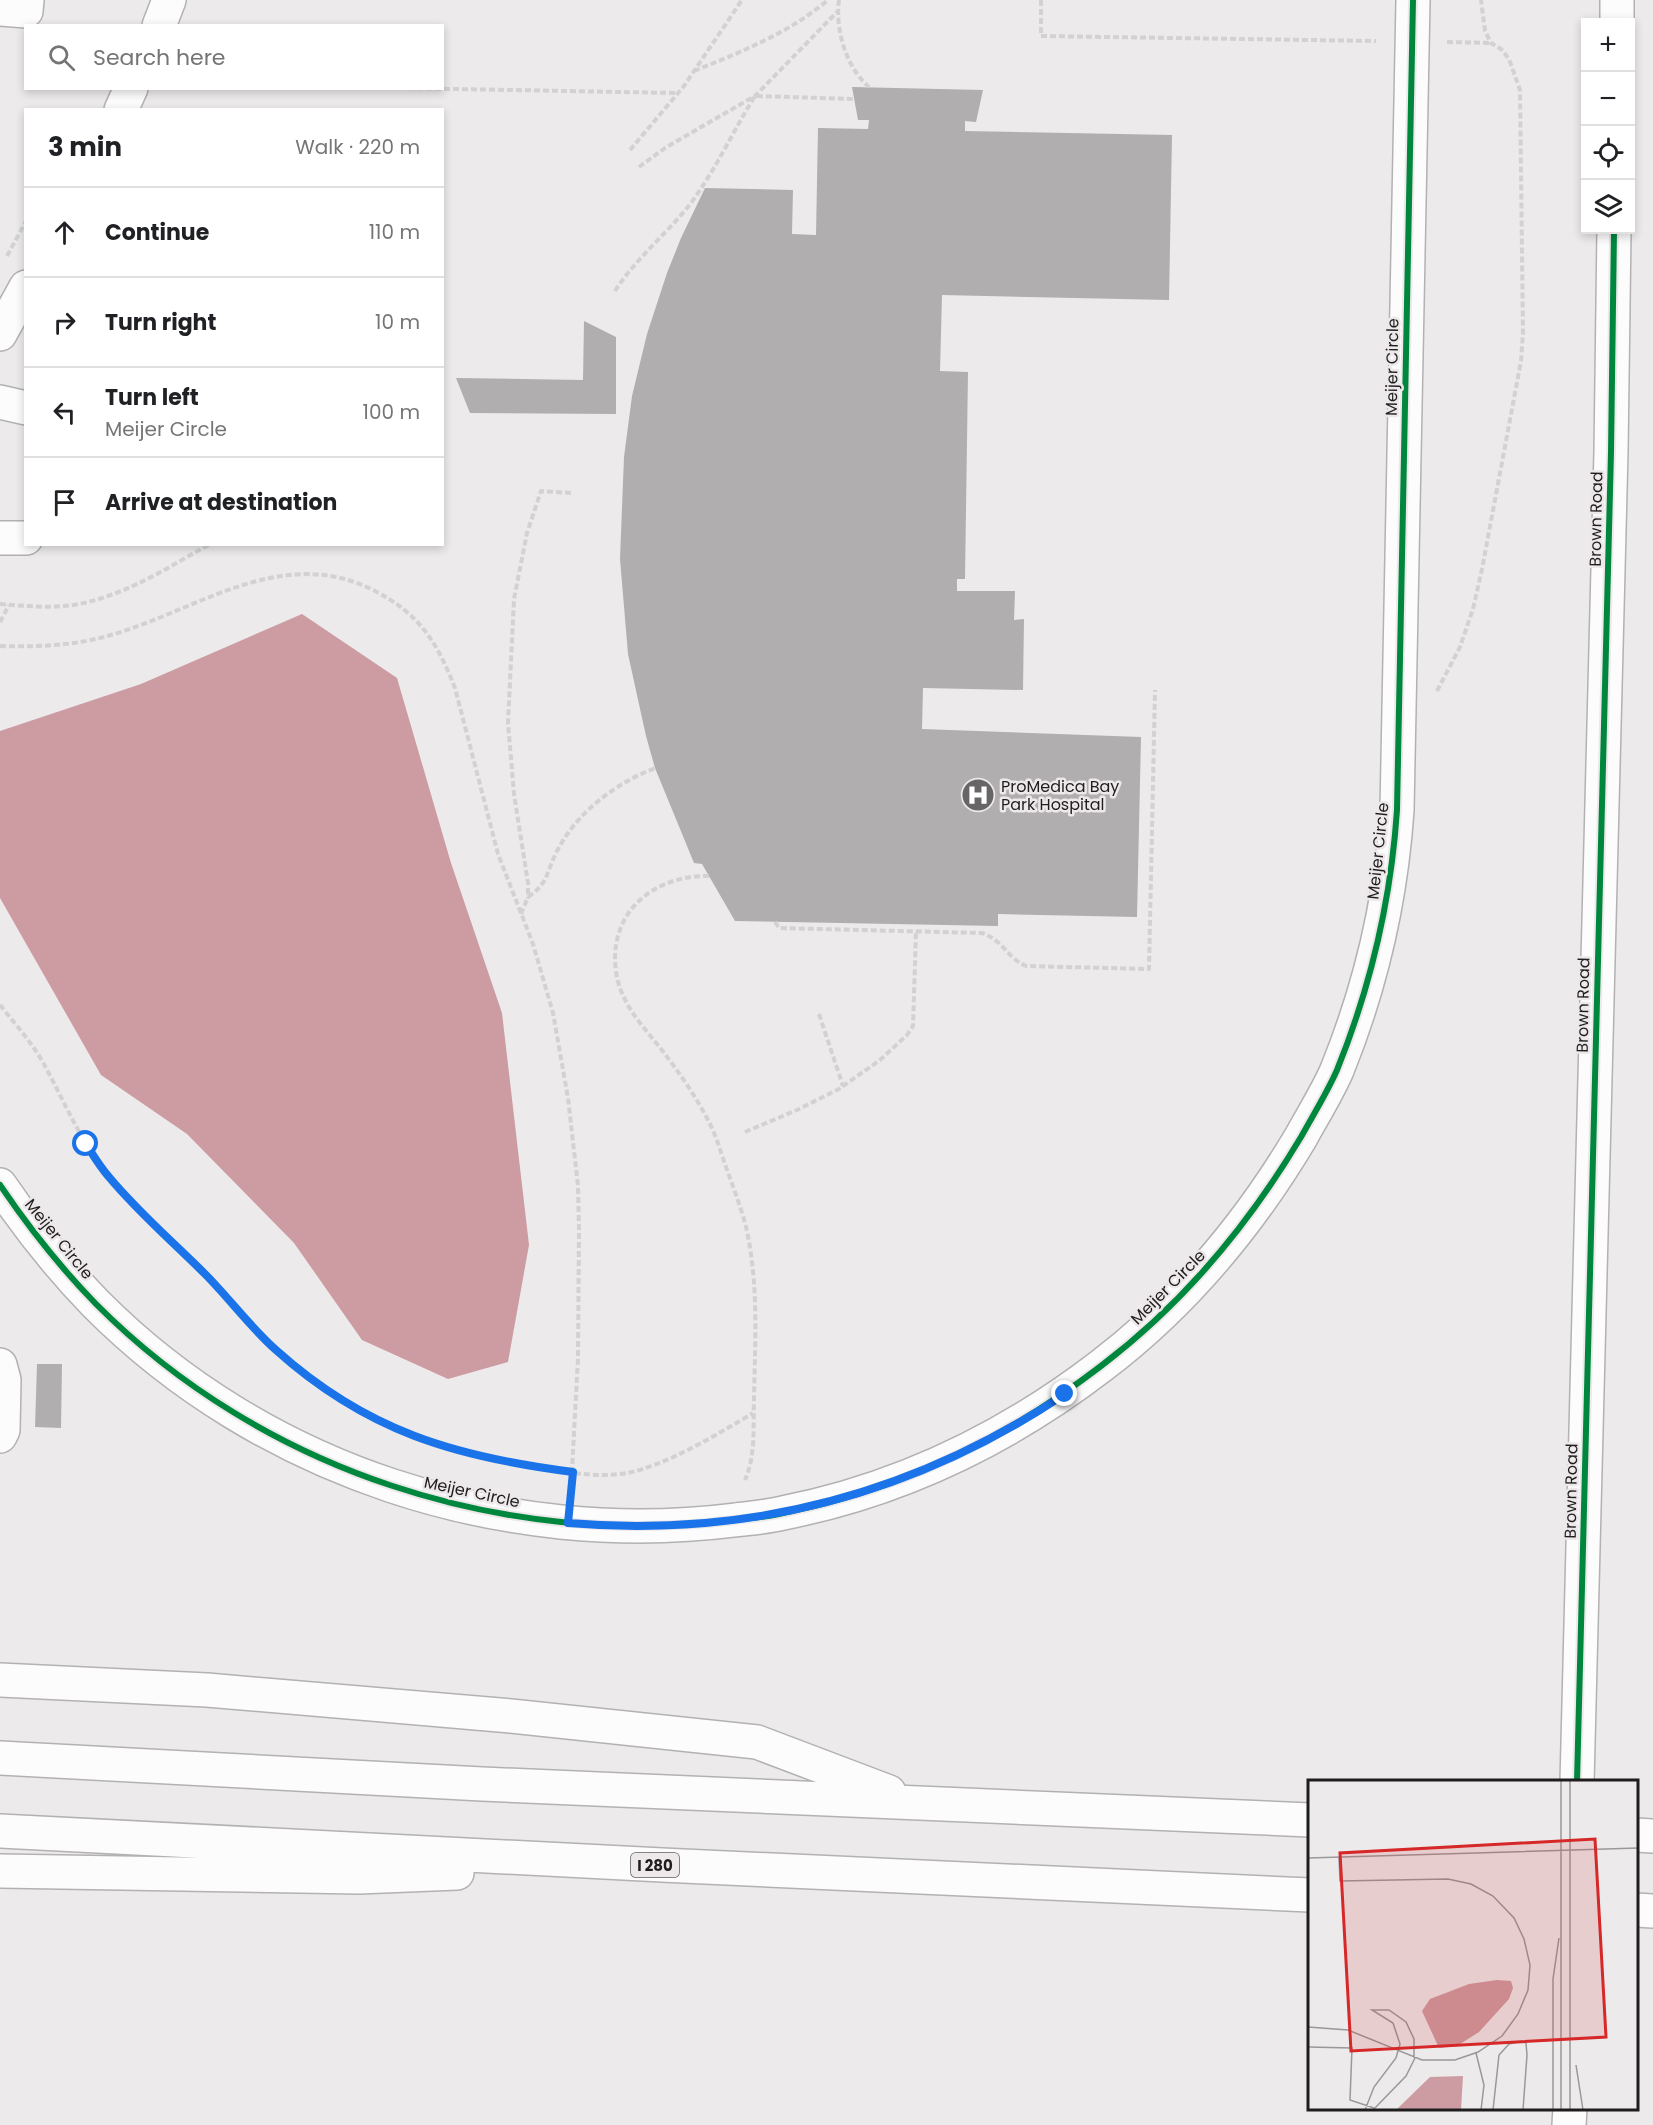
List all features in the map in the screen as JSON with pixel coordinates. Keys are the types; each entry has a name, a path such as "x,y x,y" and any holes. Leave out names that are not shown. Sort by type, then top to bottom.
{"main road":[{"path":"0,9 26,11 27,0"},
{"path":"160,24 169,0"},
{"name":"Meijer Circle","path":"0,1185 60,1265 98,1306 170,1368 250,1422 307,1452 391,1487 429,1499 475,1509 568,1523 638,1527 680,1525 779,1514 898,1479 969,1450 1005,1431 1065,1394 1132,1342 1202,1276 1255,1210 1311,1119 1335,1074 1370,974 1388,897 1394,848 1398,756 1413,0"},
{"path":"1617,0 1617,18"},
{"path":"122,108 130,90"},
{"name":"Brown Road","path":"1577,1780 1611,452 1614,234"},
{"path":"0,334 14,275"},
{"path":"0,402 24,408"},
{"path":"0,538 24,538"},
{"path":"0,1365 4,1380 3,1430 0,1436"},
{"path":"0,1680 207,1690 511,1716 757,1742 916,1803"},
{"path":"0,1758 482,1784 1308,1820"},
{"name":"I 280","path":"0,1831 662,1865 1308,1894"},
{"path":"1638,1835 1653,1836"},
{"path":"0,1871 359,1877 662,1865"},
{"path":"1569,2125 1570,2110"}],"path":[{"path":"630,150 694,71 742,0"},
{"path":"694,71 778,34 812,14 828,0"},
{"path":"839,0 837,12 839,30 851,65 860,80 869,87"},
{"path":"1041,0 1041,36 1491,43 1501,49 1509,59 1520,90 1523,333 1521,361 1473,609 1460,647 1433,698"},
{"path":"1481,0 1485,31 1491,43"},
{"path":"615,291 637,262 690,204 706,181 755,96 837,12"},
{"path":"444,89 677,93"},
{"path":"639,167 665,148 755,96 854,99"},
{"path":"14,275 24,230"},
{"path":"521,914 528,897 528,883 514,794 508,723 514,598 527,533 541,491 571,493"},
{"path":"0,604 52,606 78,604 102,598 131,587 206,546"},
{"path":"0,646 35,647 100,638 163,617 223,591 265,579 316,573 340,576 362,584 405,608 422,626 446,665 464,717 498,854 538,962 561,1054 577,1175 579,1229 578,1358 573,1472 568,1523"},
{"path":"0,622 9,605"},
{"path":"776,922 779,928 982,933 993,937 1018,963 1026,966 1149,969 1155,690"},
{"path":"528,897 542,887 557,850 592,807 620,784 655,768"},
{"path":"710,876 675,879 644,896 630,909 618,939 615,958 621,992 629,1008 680,1074 711,1125 746,1228 753,1285 753,1453 745,1480"},
{"path":"745,1132 797,1110 843,1086 880,1060 907,1035 913,1026 916,931"},
{"path":"0,1005 45,1065 70,1118 108,1176 142,1214 219,1288 273,1348 303,1374 343,1402 378,1422 470,1454 573,1472 615,1475 641,1469 719,1433 753,1413"},
{"path":"819,1014 843,1086"}],"shaded area":[{"path":"302,614 397,678 451,863 502,1013 529,1245 508,1362 448,1379 362,1340 294,1243 187,1134 101,1075 0,898 0,731 141,684"}],"building":[{"path":"852,87 983,90 976,122 965,121 965,131 1172,135 1169,300 942,295 940,371 968,372 965,579 957,579 957,591 1015,591 1014,620 1024,619 1023,690 923,688 922,729 1141,737 1137,917 998,914 998,926 735,921 702,864 694,863 655,768 628,654 620,559 624,457 632,396 647,334 667,273 705,188 793,190 792,234 816,235 818,128 868,129 869,120 858,120"},
{"path":"584,321 616,337 616,414 470,413 456,378 583,380"},
{"path":"37,1364 62,1364 61,1428 35,1427"}],"cycle path":[{"path":"0,1185 45,1247 96,1304 162,1362 233,1412 310,1453 391,1486 475,1508 561,1522 648,1526 735,1520 777,1514 826,1503 868,1490 950,1458 990,1438 1065,1392 1131,1342 1160,1316 1212,1261 1281,1170 1337,1070 1360,1007 1378,942 1390,877 1397,810 1413,0"},
{"path":"1577,1780 1611,452 1614,234"}],"place":[{"name":"ProMedica Bay Park Hospital","path":"978,795"}],"route":[{"path":"86,1144 108,1176 142,1214 219,1288 273,1348 303,1374 343,1402 378,1422 411,1435 470,1454 573,1472 568,1523 638,1527 680,1525 779,1514 812,1506 898,1479 969,1450 1065,1394"}]}
